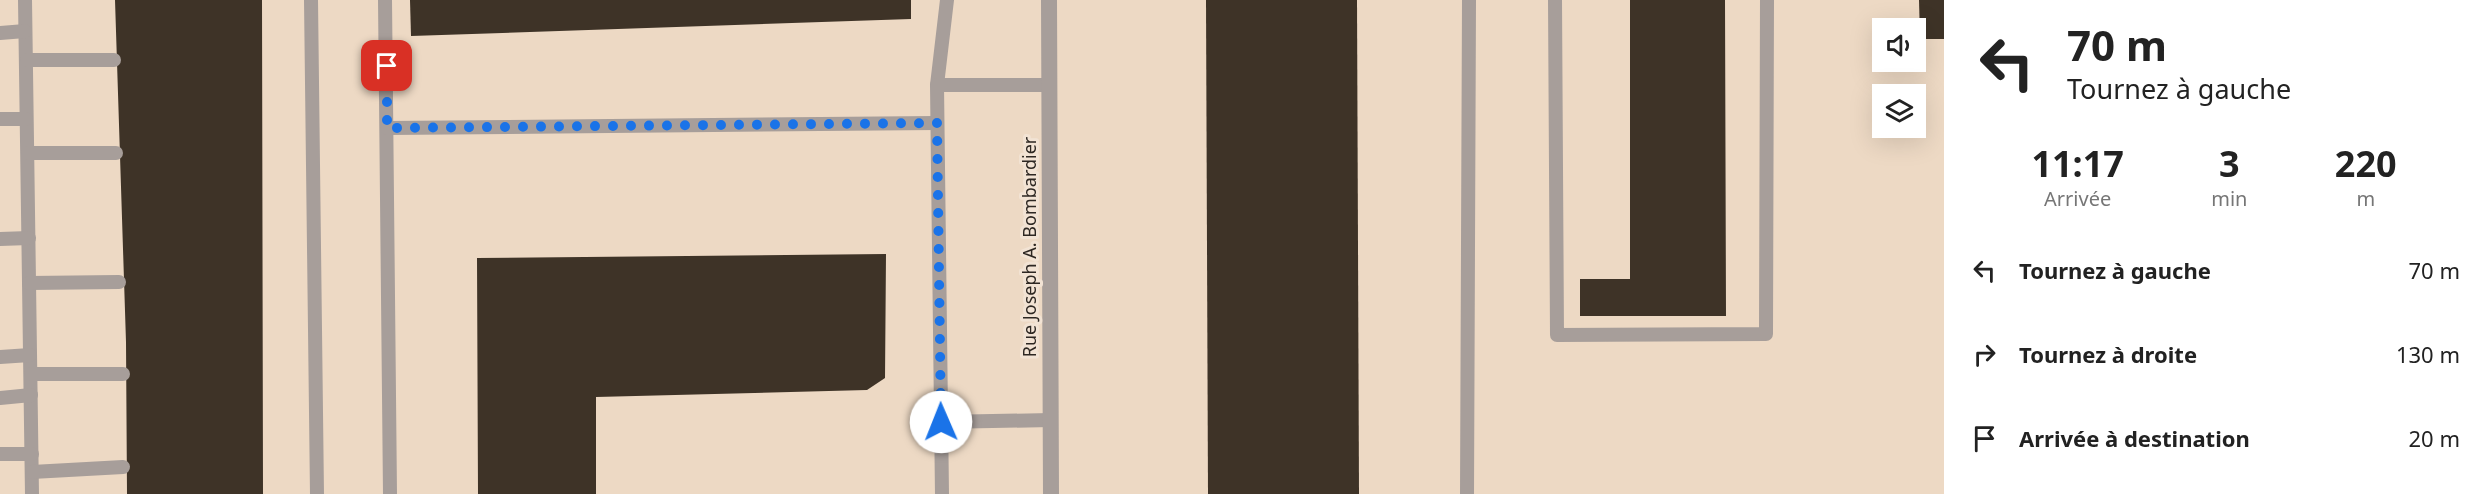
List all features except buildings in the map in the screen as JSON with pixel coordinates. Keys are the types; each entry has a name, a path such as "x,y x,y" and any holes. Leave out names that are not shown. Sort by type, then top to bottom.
{"street":[{"name":"Rue Joseph A. Bombardier","path":"1049,0 1051,494"}],"lane":[{"path":"25,0 32,494"},
{"path":"311,0 316,494"},
{"path":"385,0 390,494"},
{"path":"942,494 937,85 947,0"},
{"path":"1467,494 1469,0"},
{"path":"1555,0 1557,335 1686,336 1766,334 1767,0"},
{"path":"0,33 25,31"},
{"path":"27,60 114,60"},
{"path":"937,85 1049,86"},
{"path":"0,119 26,119"},
{"path":"387,128 937,123"},
{"path":"28,153 116,153"},
{"path":"0,239 29,238"},
{"path":"29,283 119,282"},
{"path":"0,357 30,355"},
{"path":"31,374 123,374"},
{"path":"0,398 31,395"},
{"path":"941,422 1051,420"},
{"path":"0,454 32,454"},
{"path":"32,472 123,467"}],"shaded area":[{"path":"0,0 1944,0 1944,494 0,494"}],"route":[{"path":"387,66 387,128 937,123 941,422"}]}
